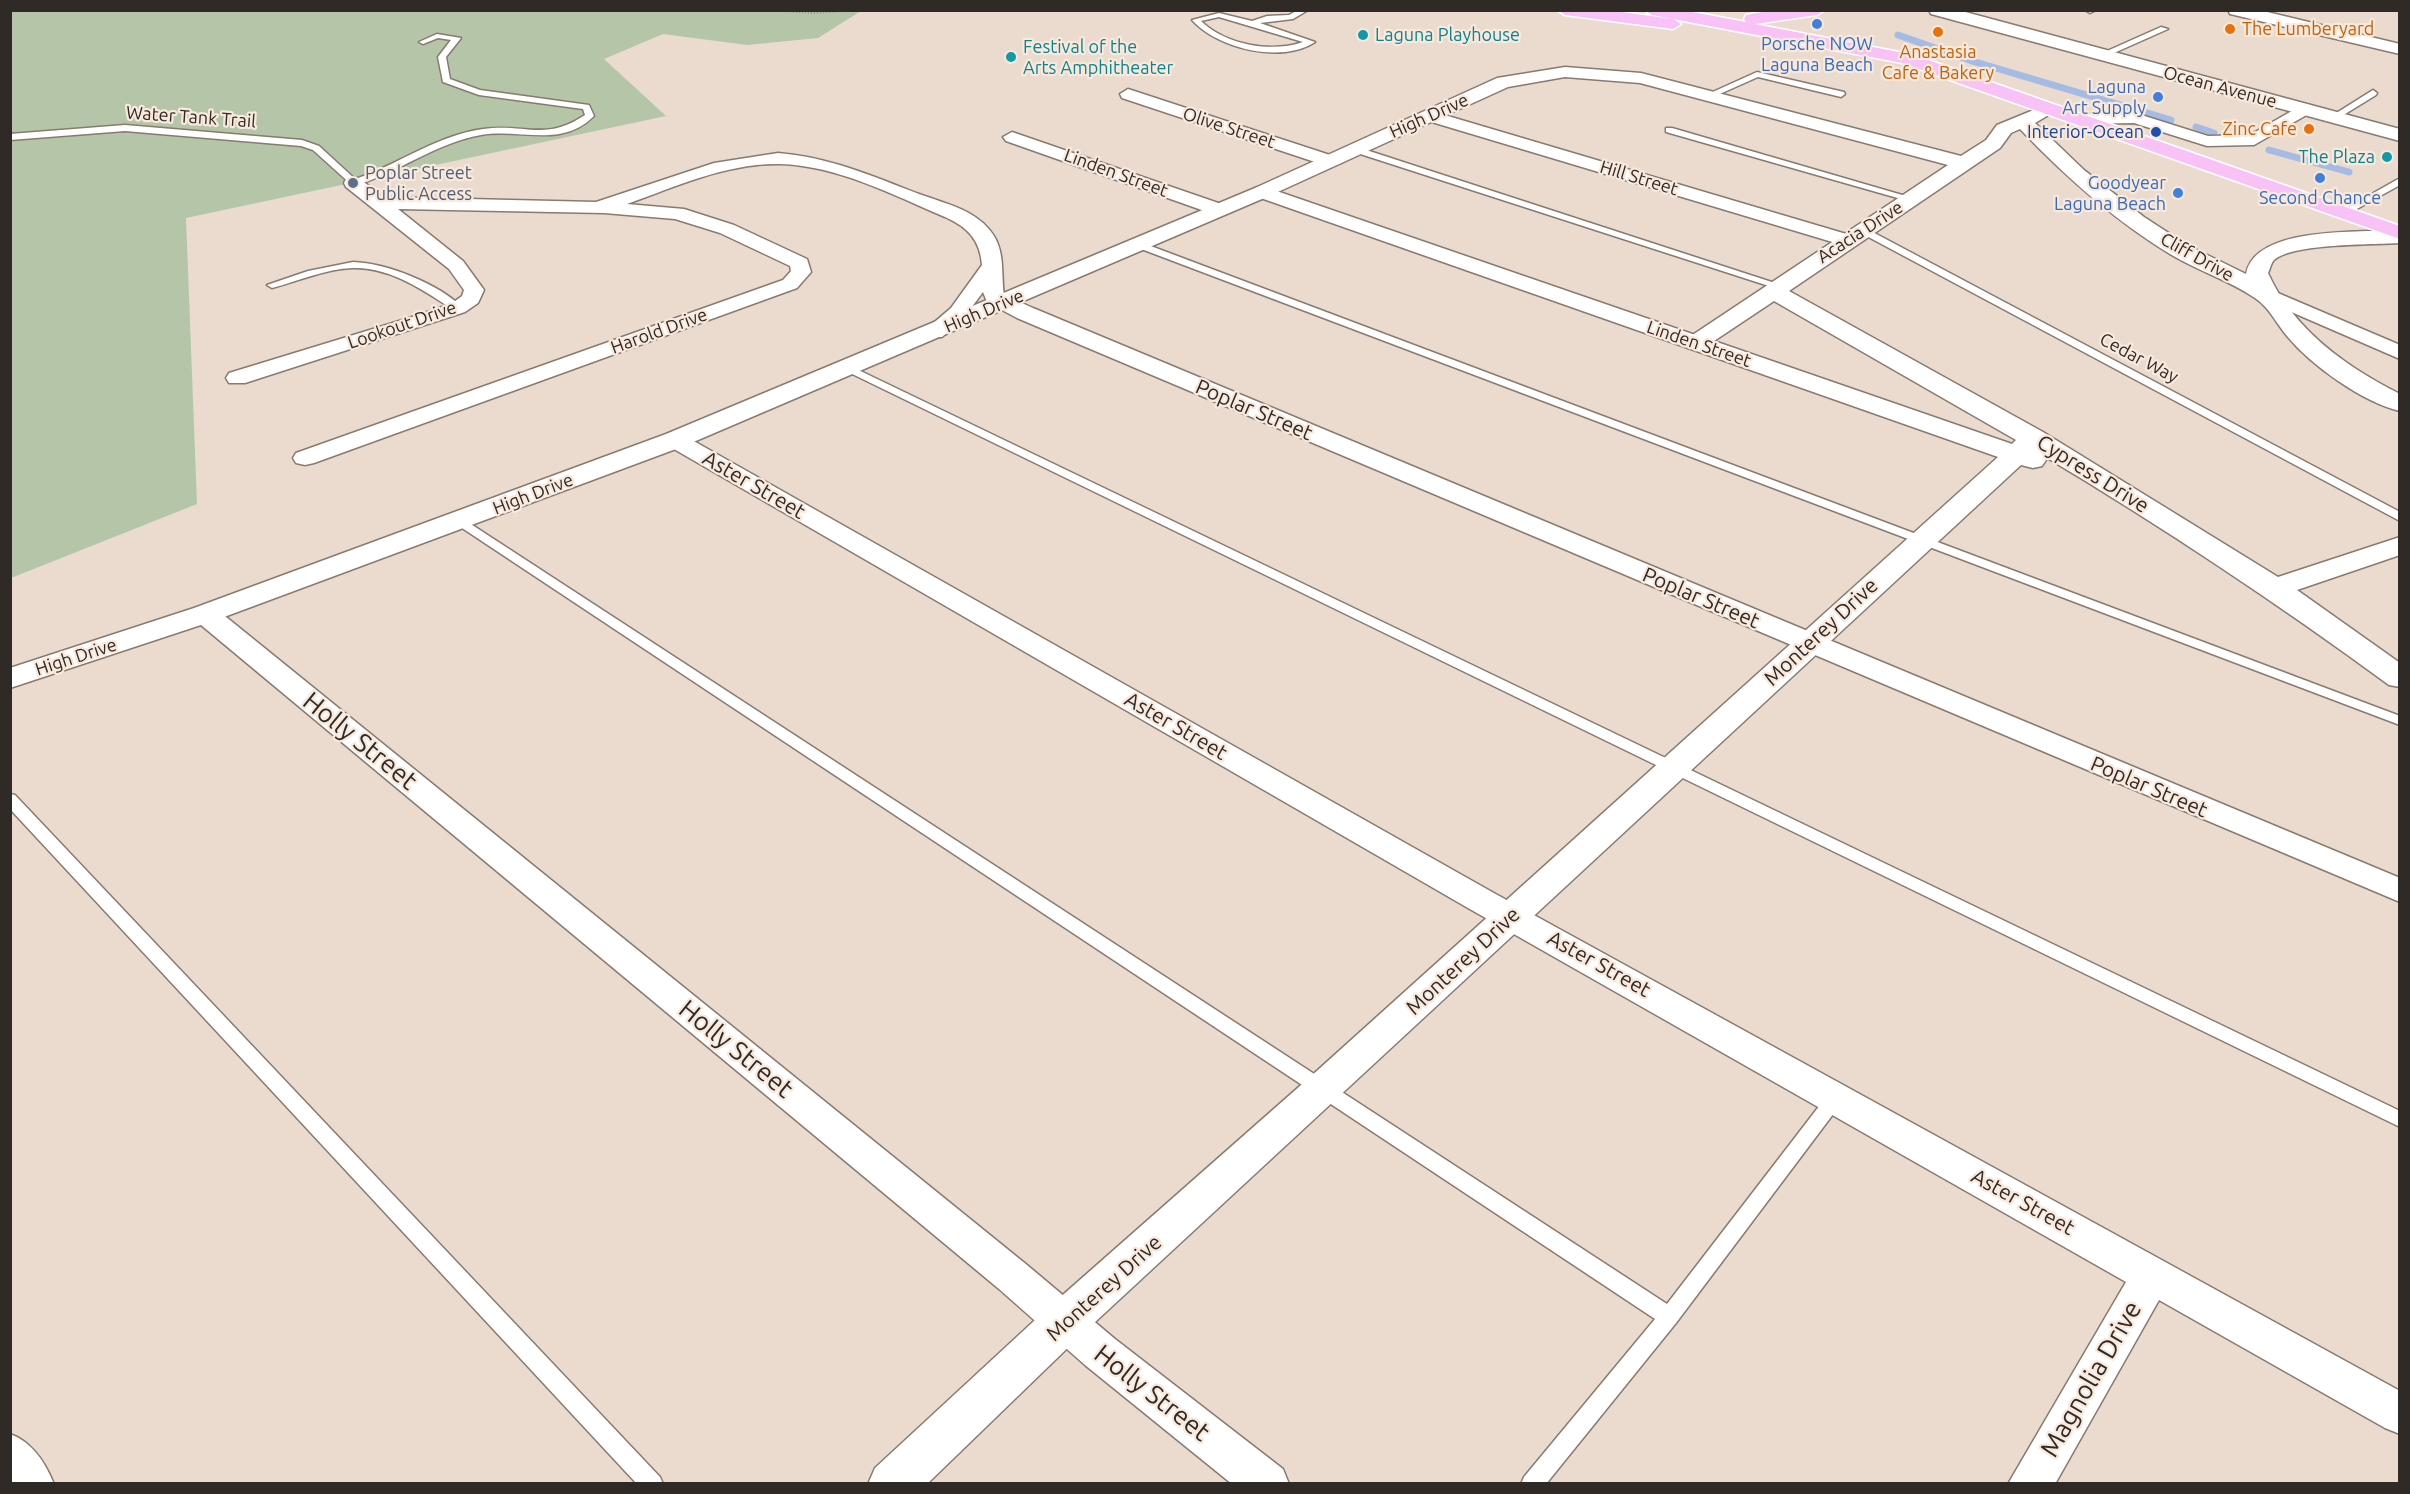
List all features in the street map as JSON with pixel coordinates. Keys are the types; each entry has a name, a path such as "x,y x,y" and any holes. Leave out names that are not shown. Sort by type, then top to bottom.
{"main road":[{"path":"1565,10 1682,25 1718,24 1814,11"},
{"path":"1652,10 1908,59 2400,235"},
{"path":"1804,38 1792,24 1814,11"}],"street":[{"name":"Ocean Avenue","path":"1937,10 2400,135"},
{"path":"2236,10 2400,49"},
{"name":"High Drive","path":"10,679 205,614 675,440 1140,245 1503,82 1565,72 1641,78 1964,164"},
{"name":"Olive Street","path":"1128,94 1330,161"},
{"path":"2076,119 2135,118 2207,141 2254,140 2304,109"},
{"path":"2006,131 2050,110"},
{"name":"Hill Street","path":"1431,116 1854,235"},
{"path":"2006,131 2024,142 2044,143"},
{"name":"Acacia Drive","path":"1696,343 1854,235 1964,164 2006,131"},
{"name":"Cliff Drive","path":"2006,131 2044,143 2094,190 2127,216 2180,251 2266,294 2288,324 2313,350 2345,373 2400,404"},
{"name":"Linden Street","path":"1012,136 1220,210"},
{"path":"2176,154 2207,141"},
{"path":"377,203 599,208 627,196 753,158 818,164 962,218 983,234 991,249 994,298 1004,303"},
{"name":"Lookout Drive","path":"237,378 458,308 471,298 474,290 456,265 353,183"},
{"name":"Linden Street","path":"1262,192 1696,343 2025,445 2135,500"},
{"name":"Harold Drive","path":"305,458 790,284 801,272 800,263 727,229 677,213 599,208"},
{"path":"2400,235 2311,242 2276,250 2266,256 2257,273 2266,294 2400,353"},
{"path":"934,332 958,312 991,266"},
{"name":"Cypress Drive","path":"1776,288 2025,445"},
{"name":"Poplar Street","path":"1004,303 2400,891"},
{"name":"Aster Street","path":"675,440 1512,917 2400,1414"},
{"name":"Monterey Drive","path":"892,1484 1064,1322 1512,917 2025,445"},
{"name":"Cypress Drive","path":"2135,500 2275,588 2400,678"},
{"path":"2275,588 2400,545"},
{"name":"Holly Street","path":"205,614 1004,1269 1064,1322 1267,1484"},
{"name":"Magnolia Drive","path":"2030,1484 2152,1275"},
{"path":"10,1454 32,1484"}],"lane":[{"path":"1252,22 1311,42 1279,50 1253,46 1203,29 1196,20 1220,15 1252,22 1290,17 1305,10"},
{"path":"2102,55 2164,29"},
{"path":"353,183 370,178 460,137 483,132 554,134 574,129 590,116 586,107 568,102 520,99 459,88 446,80 442,57 457,38 437,36 423,42"},
{"path":"2374,43 2400,43"},
{"path":"1710,95 1757,74 1841,94"},
{"path":"2334,117 2373,93"},
{"name":"Water Tank Trail","path":"10,137 125,128 302,143 316,148 353,183"},
{"path":"1670,130 1911,199"},
{"path":"1354,149 1776,288"},
{"path":"2343,213 2399,181"},
{"name":"Cedar Way","path":"1854,235 2400,517"},
{"path":"1140,245 2400,721"},
{"path":"272,285 352,266 375,267 409,278 458,308"},
{"path":"848,368 2400,1120"},
{"path":"460,521 1669,1317"},
{"path":"10,800 652,1484"},
{"path":"1532,1484 1669,1317 1837,1097"}],"path":[{"path":"772,10 812,13 859,10"}],"green space":[{"path":"11,11 861,11 818,38 747,45 663,34 604,59 666,116 186,218 197,504 11,578"}],"waterway":[{"path":"1898,35 1972,61 2171,120"},
{"path":"2196,127 2214,133"},
{"path":"2269,150 2349,172"}],"place":[{"name":"Porsche NOW Laguna Beach","path":"1817,24"},
{"name":"The Lumberyard","path":"2230,29"},
{"name":"Anastasia Cafe & Bakery","path":"1938,32"},
{"name":"Laguna Playhouse","path":"1363,35"},
{"name":"Festival of the Arts Amphitheater","path":"1011,57"},
{"name":"Laguna Art Supply","path":"2158,97"},
{"name":"Zinc Cafe","path":"2309,129"},
{"name":"Interior-Ocean","path":"2156,132"},
{"name":"The Plaza","path":"2387,157"},
{"name":"Second Chance","path":"2320,178"},
{"name":"Poplar Street Public Access","path":"353,183"},
{"name":"Goodyear Laguna Beach","path":"2178,193"}]}
